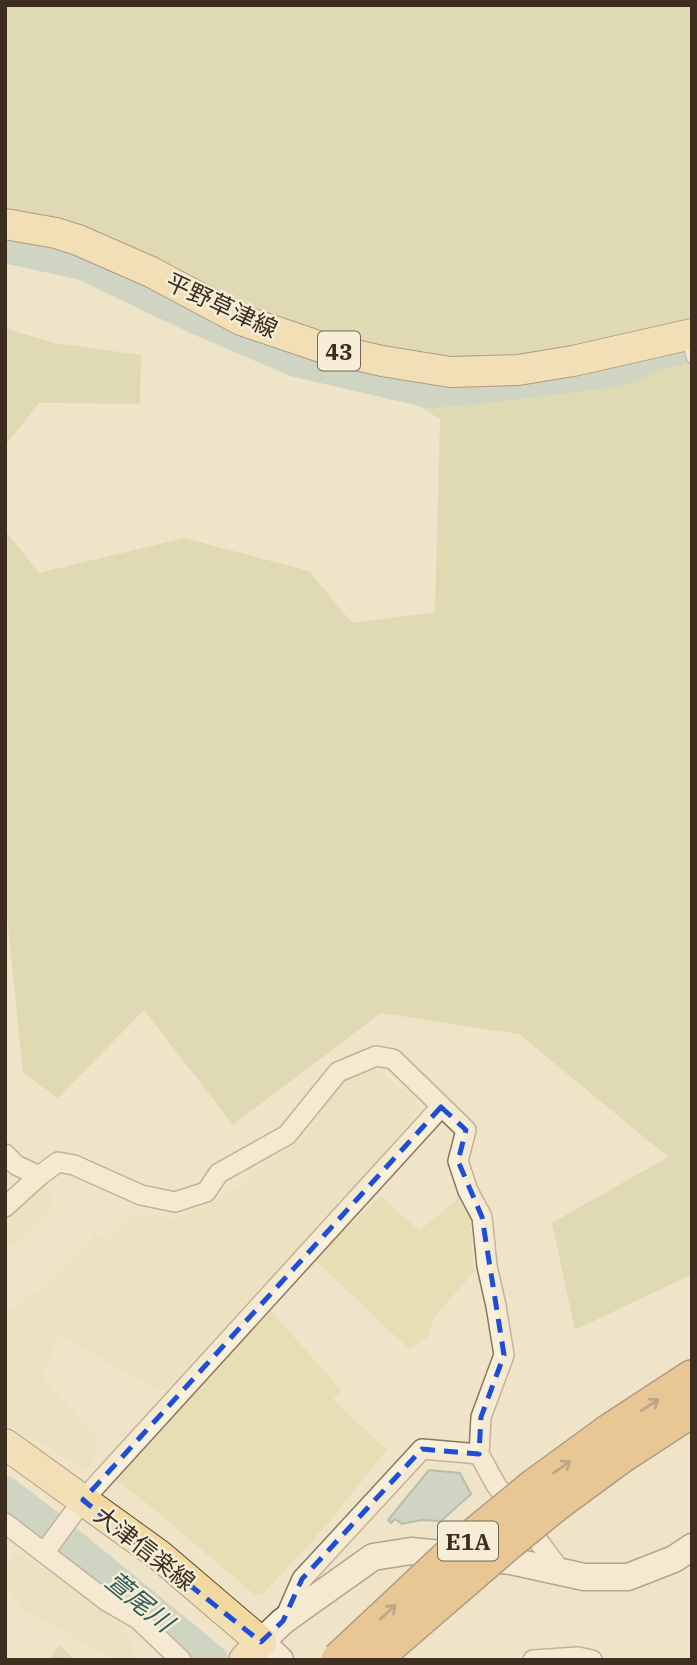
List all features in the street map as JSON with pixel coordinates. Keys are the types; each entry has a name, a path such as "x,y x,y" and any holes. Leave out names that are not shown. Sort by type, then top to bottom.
{"highway":[{"name":"E1A","path":"375,1660 555,1504 616,1444 692,1378"},
{"name":"E1A","path":"339,1660 450,1556 534,1487 616,1444 692,1409"}],"main road":[{"name":"平野草津線","path":"5,224 56,233 78,240 151,272 241,320 321,347 396,363 450,372 518,370 690,342"},
{"name":"大津信楽線","path":"5,1444 79,1506 159,1555 262,1654"}],"street":[{"path":"5,1207 58,1162 74,1166 141,1195 164,1200 175,1202 206,1192 219,1173 287,1135 338,1072 376,1056 393,1059 466,1130 458,1161 468,1191 482,1217 487,1266 504,1355 481,1417 479,1454 496,1485 563,1574"},
{"path":"47,1548 79,1506 441,1107"},
{"path":"5,1154 16,1165 38,1177"},
{"path":"262,1654 283,1621 302,1579 422,1449 479,1454"},
{"path":"5,1523 47,1548 107,1602 138,1619 181,1660"},
{"path":"283,1621 373,1557 411,1551 511,1561 584,1577 628,1577 674,1559 692,1547"},
{"path":"533,1660 578,1657 592,1660"}],"highlighted area":[{"path":"441,1107 466,1130 458,1161 482,1217 504,1355 481,1417 479,1454 422,1449 302,1579 283,1621 261,1642 83,1500"}],"shaded area":[{"path":"370,1064 415,1101 417,1110 367,1175 163,1393 59,1335 42,1377 97,1436 94,1462 86,1471 5,1425 5,1304 10,1311 59,1275 96,1233 109,1242 131,1216 175,1218 222,1199 306,1133 342,1081"},
{"path":"45,1187 53,1199 50,1209 36,1225 5,1250 5,1219"},
{"path":"381,1196 419,1231 458,1199 470,1216 474,1272 434,1317 428,1336 409,1349 314,1259"},
{"path":"269,1309 341,1390 333,1400 387,1450 324,1528 264,1593 255,1595 144,1501 115,1480"},
{"path":"16,1552 117,1615 137,1660 117,1660 23,1610 5,1587 5,1563"}],"green space":[{"path":"5,5 692,5 692,1274 575,1330 552,1223 668,1157 519,1034 381,1013 233,1125 144,1010 58,1098 23,1073 5,898 5,530 39,573 184,538 309,571 352,623 435,612 440,419 321,347 5,225"},
{"path":"5,328 54,343 141,355 140,404 39,403 5,446"},
{"path":"60,1645 75,1660 48,1660"}],"water":[{"path":"429,1470 460,1473 471,1494 441,1521 421,1520 402,1524 395,1519 391,1523 388,1520"}],"waterway":[{"path":"5,247 83,264 198,319 296,361 429,392 617,371 659,353 676,350"},
{"name":"萱尾川","path":"5,1492 47,1524"},
{"name":"萱尾川","path":"68,1542 212,1660"}]}
